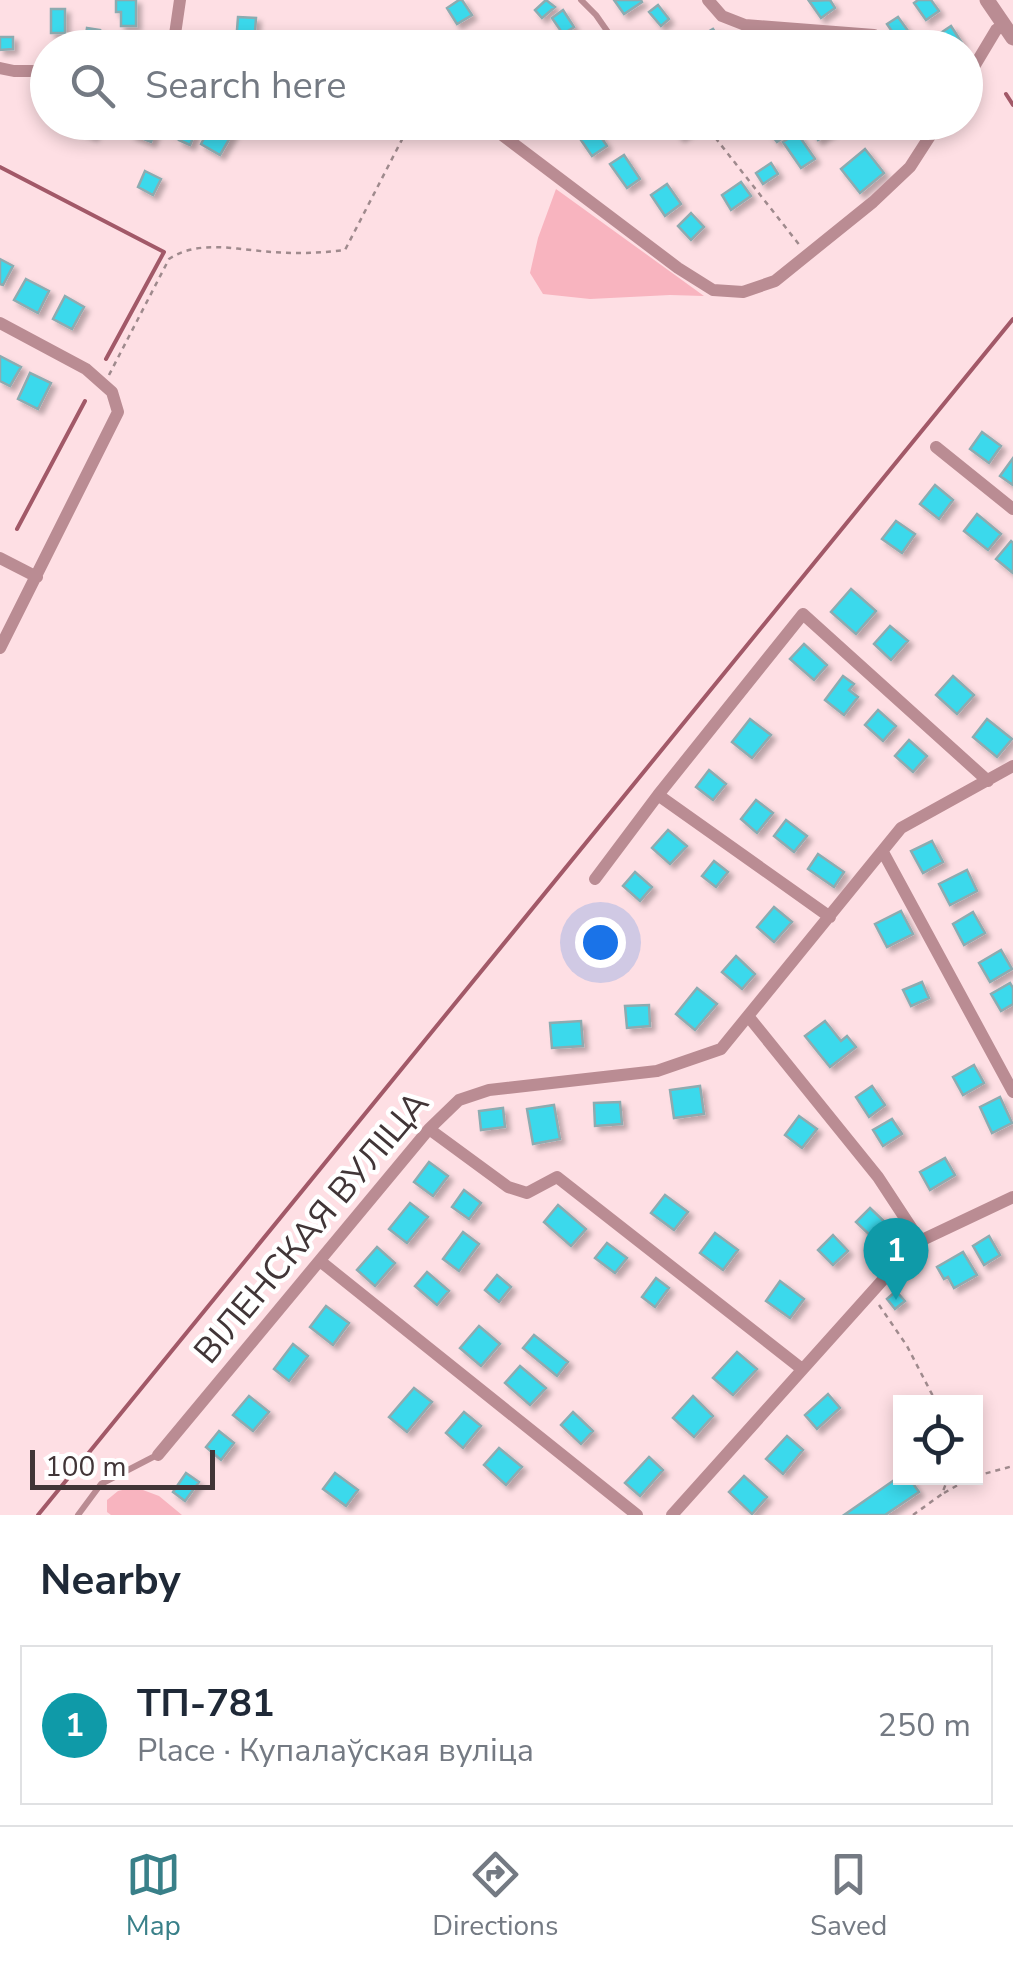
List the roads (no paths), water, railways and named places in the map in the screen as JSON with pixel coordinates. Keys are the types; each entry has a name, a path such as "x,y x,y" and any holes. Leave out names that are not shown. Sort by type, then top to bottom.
{"street":[{"path":"176,30 180,0"},
{"path":"708,0 722,16 745,24 815,30"},
{"path":"987,0 1008,32"},
{"path":"983,52 996,30 1008,32"},
{"path":"0,68 30,71"},
{"path":"509,140 678,268 713,290 743,292 775,281 808,256 910,167 927,140"},
{"path":"0,322 86,369 112,392 118,412 0,648"},
{"path":"936,447 1013,509"},
{"path":"0,558 37,577"},
{"path":"595,879 803,614 988,781"},
{"name":"ВІЛЕНСКАЯ ВУЛІЦА","path":"158,1455 429,1129 459,1100 489,1090 657,1071 721,1049 901,828 1013,766"},
{"path":"658,795 830,917"},
{"path":"884,852 1013,1092"},
{"path":"748,1016 878,1176 920,1242"},
{"path":"429,1129 508,1187 527,1194 557,1177 802,1369"},
{"path":"672,1515 920,1242 1013,1197"},
{"path":"320,1261 637,1515"}],"lane":[{"path":"580,0 606,30"},
{"path":"78,1515 101,1484 158,1455"}],"waterway":[{"path":"1006,94 1013,105"},
{"path":"0,167 164,252 106,359"},
{"path":"38,1515 1013,319"},
{"path":"17,529 85,401"}],"place":[{"name":"ТП-781","path":"896,1300"}]}
